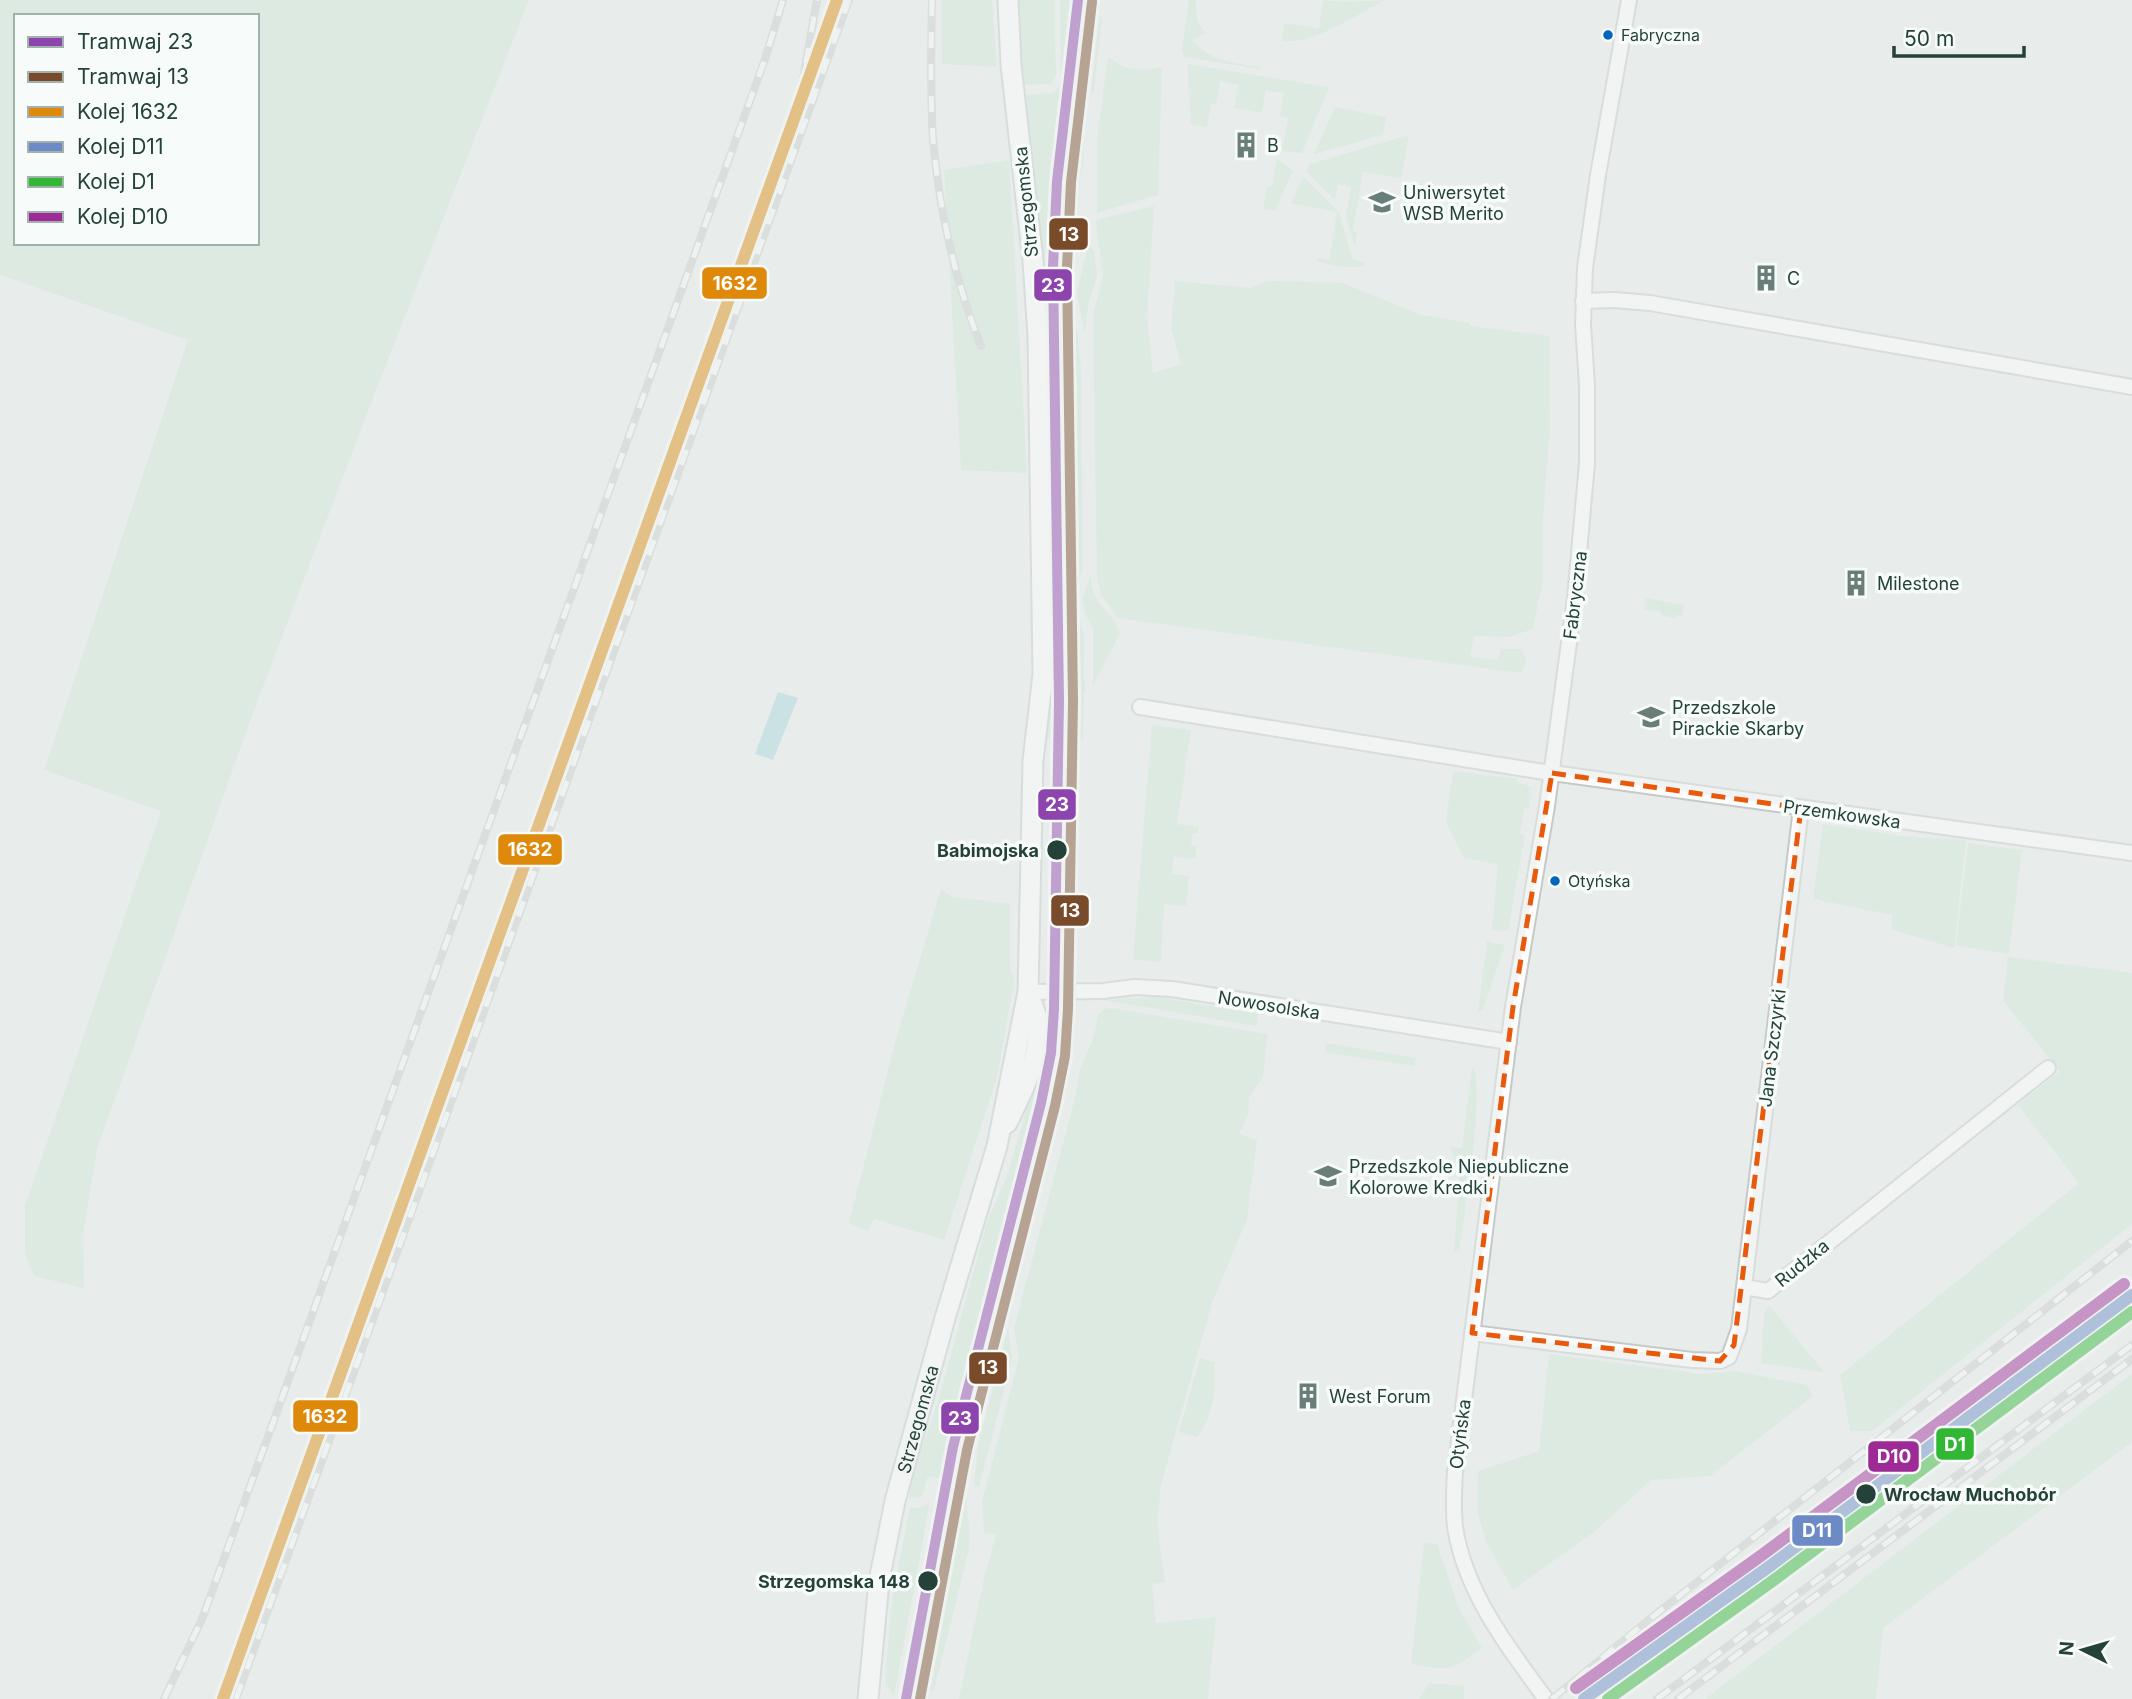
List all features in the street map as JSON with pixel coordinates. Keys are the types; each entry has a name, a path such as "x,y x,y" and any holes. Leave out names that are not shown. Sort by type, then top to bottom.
{"main road":[{"name":"Strzegomska","path":"868,1699 879,1581 895,1501 945,1318 997,1146 1028,992 1033,761 1043,674 1038,336 1008,0"}],"street":[{"name":"Fabryczna","path":"1552,773 1585,506 1588,416 1583,301 1589,234 1629,0"},
{"path":"1583,301 1650,303 2132,387"},
{"path":"1140,707 1445,758 1552,773"},
{"name":"Przemkowska","path":"1552,773 2132,853"},
{"name":"Otyńska","path":"1546,1699 1493,1624 1466,1565 1456,1530 1453,1505 1513,1007 1552,773"},
{"name":"Jana Szczyrki","path":"1744,1287 1801,808"},
{"name":"Nowosolska","path":"1028,992 1103,991 1135,987 1172,989 1509,1042"},
{"name":"Rudzka","path":"1744,1287 1768,1291 2048,1068"},
{"path":"1472,1333 1692,1360 1720,1361 1729,1357 1734,1346 1744,1287"}],"highlighted area":[{"path":"1552,773 1801,808 1734,1345 1720,1361 1472,1333 1513,1007"}],"green space":[{"path":"0,0 529,0 253,713 97,1149 83,1234 84,1288 34,1276 25,1254 25,1206 161,811 44,770 188,340 0,275"},
{"path":"941,0 992,0 997,67 942,64"},
{"path":"1018,0 1054,0 1056,76 1051,84 1023,85"},
{"path":"1060,0 1072,0 1050,230 1054,738 1046,738 1051,683 1046,309 1040,231 1023,95 1054,93 1061,83"},
{"path":"1093,0 1098,0 1088,63 1083,165 1076,197 1080,237 1069,265 1073,174"},
{"path":"1189,0 1196,0 1197,20 1205,33 1193,41 1200,48 1232,63 1260,69 1184,57 1182,49"},
{"path":"1323,0 1385,0 1321,33 1294,41 1282,41 1284,23 1319,29"},
{"path":"1099,17 1102,17 1094,92 1091,92"},
{"path":"1108,57 1126,68 1147,70 1162,67 1158,195 1097,213 1098,132"},
{"path":"1187,64 1329,87 1302,153 1282,151 1288,118 1280,116 1284,93 1266,90 1261,113 1234,108 1238,85 1220,81 1216,104 1211,104 1207,127 1191,124"},
{"path":"1335,107 1386,117 1383,135 1314,154"},
{"path":"1409,135 1401,178 1363,172 1353,231 1357,232 1355,246 1346,217 1351,187 1338,184 1335,200 1306,171 1310,164"},
{"path":"1277,159 1293,171 1275,211 1263,209 1267,187 1272,187"},
{"path":"1009,160 1027,473 961,470 944,170"},
{"path":"1303,177 1339,212 1352,259 1364,262 1363,266 1340,266 1317,260 1329,260 1337,212 1291,203"},
{"path":"1154,206 1147,317 1153,373 1181,364 1171,329 1175,281 1251,288 1267,281 1343,283 1419,314 1470,323 1470,326 1549,336 1550,426 1543,518 1542,584 1533,629 1509,637 1474,636 1470,657 1498,660 1501,649 1522,649 1526,661 1521,673 1118,618 1101,595 1097,575 1093,328 1094,311 1103,276 1096,224 1100,219"},
{"path":"1089,242 1094,252 1097,275 1088,305 1085,334 1077,293"},
{"path":"1068,283 1081,369 1083,568 1074,600 1084,635 1086,691 1083,739 1072,739"},
{"path":"1091,574 1094,593 1120,633 1093,686 1093,628 1085,613 1082,599"},
{"path":"1646,598 1684,605 1682,616 1676,615 1675,618 1644,609"},
{"path":"1152,725 1191,730 1177,824 1199,827 1198,833 1193,833 1191,845 1197,846 1195,859 1174,857 1172,874 1189,876 1186,906 1164,904 1161,962 1133,959"},
{"path":"1453,771 1518,779 1518,783 1527,785 1532,790 1529,790 1529,793 1532,793 1529,809 1524,808 1520,834 1525,835 1508,931 1492,930 1498,864 1464,858 1446,822"},
{"path":"1823,824 1901,836 1966,840 1954,948 1891,929 1892,915 1813,899"},
{"path":"1968,843 2022,850 2009,954 1956,945"},
{"path":"941,889 953,897 1010,904 1010,967 1014,982 997,1077 944,1240 874,1219 868,1231 849,1223 895,1043"},
{"path":"1487,941 1505,945 1483,1009 1478,1012"},
{"path":"2008,957 2132,973 2132,1224 1872,1431 1850,1431 1840,1375 2079,1183 2018,1105 2060,1071 2003,1001"},
{"path":"1157,997 1259,1014 1257,1026 1104,1000"},
{"path":"1111,1008 1268,1034 1263,1077 1249,1098 1248,1115 1239,1134 1257,1140 1247,1219 1212,1303 1161,1485 1157,1524 1165,1582 1152,1584 1156,1623 1216,1617 1208,1699 959,1699 996,1534 984,1533 982,1502 1019,1357 1014,1328 1073,1106 1080,1070 1094,1036 1098,1015"},
{"path":"1326,1043 1416,1058 1414,1066 1325,1052"},
{"path":"1040,1063 1043,1063 1038,1093 950,1434 944,1479 928,1476 922,1496 909,1497 988,1219 1006,1179"},
{"path":"1472,1067 1476,1079 1476,1125 1459,1251 1454,1251 1460,1170 1450,1147 1462,1148"},
{"path":"1769,1305 1824,1372 1761,1363 1764,1314"},
{"path":"1008,1328 1012,1358 979,1487 974,1485 978,1446"},
{"path":"1549,1354 1702,1374 1736,1371 1807,1385 1813,1396 1710,1476 1651,1480 1594,1532 1513,1590 1487,1544 1477,1511 1478,1471 1539,1451"},
{"path":"1200,1358 1214,1362 1215,1382 1207,1420 1197,1437 1179,1432"},
{"path":"2132,1374 2132,1442 1883,1628 1876,1699 1705,1699"},
{"path":"966,1498 969,1549 934,1691 930,1691"},
{"path":"929,1503 894,1696 886,1685 885,1675 893,1594 910,1508 920,1508"},
{"path":"1424,1543 1437,1544 1458,1606 1482,1648 1450,1667 1434,1668 1411,1664"},
{"path":"1429,1683 1464,1686 1464,1699 1419,1699"}],"water":[{"path":"778,692 798,698 773,760 755,754"}],"railway":[{"path":"164,1699 202,1619 213,1589 765,59 783,0"},
{"path":"791,126 802,85 817,0"},
{"path":"822,40 838,0"},
{"path":"236,1699 849,0"},
{"path":"932,0 932,122 939,191 956,270 981,346"},
{"path":"1552,1699 1646,1622 2132,1241"},
{"path":"1657,1699 2132,1345"},
{"path":"1678,1699 2132,1359"}],"tram line":[{"name":"23","path":"906,1699 953,1447 1041,1103 1051,1053 1059,701 1053,267 1057,181 1078,0"},
{"name":"13","path":"920,1699 967,1450 1055,1106 1065,1056 1073,701 1067,267 1071,182 1092,2"}],"rail line":[{"name":"1632","path":"223,1699 837,0"},
{"name":"D10","path":"1576,1688 1762,1555 2124,1284"},
{"name":"D11","path":"1584,1699 1770,1566 2132,1295"},
{"name":"D1","path":"1608,1699 1778,1577 2132,1312"}],"place":[{"name":"Fabryczna","path":"1608,35"},
{"name":"B","path":"1246,145"},
{"name":"Uniwersytet WSB Merito","path":"1382,202"},
{"name":"C","path":"1766,278"},
{"name":"Milestone","path":"1856,583"},
{"name":"Przedszkole Pirackie Skarby","path":"1651,717"},
{"name":"Babimojska","path":"1057,850"},
{"name":"Otyńska","path":"1555,881"},
{"name":"Przedszkole Niepubliczne Kolorowe Kredki","path":"1328,1176"},
{"name":"West Forum","path":"1308,1396"},
{"name":"Wrocław Muchobór","path":"1866,1494"},
{"name":"Strzegomska 148","path":"928,1581"}]}
